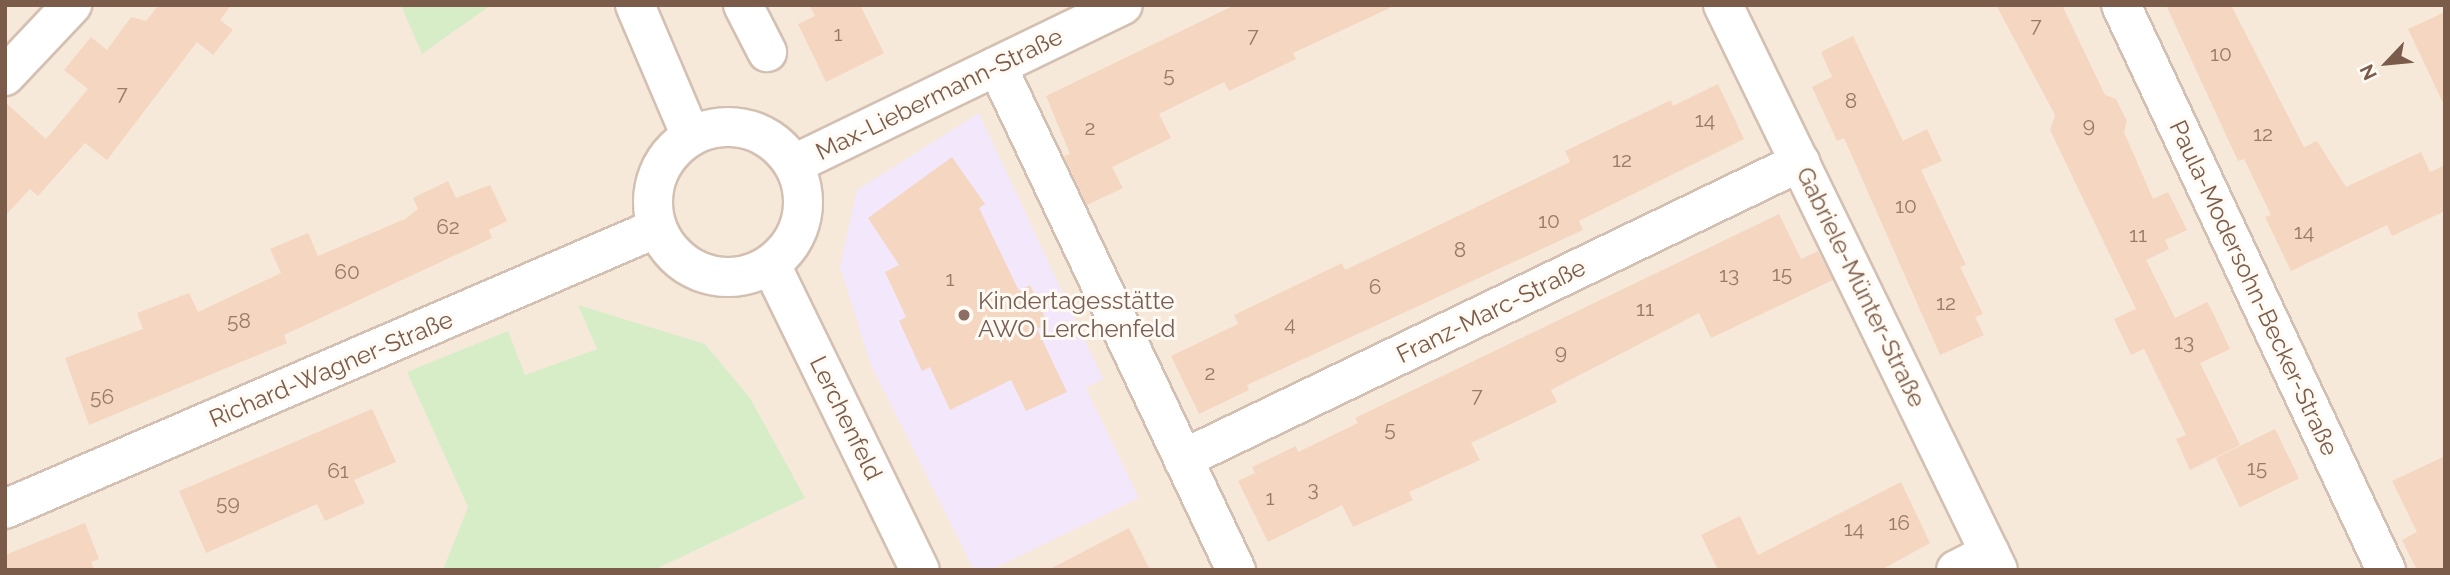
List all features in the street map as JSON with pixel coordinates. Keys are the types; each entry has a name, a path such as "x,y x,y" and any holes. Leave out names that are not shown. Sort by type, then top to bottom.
{"street":[{"path":"5,76 72,5"},
{"path":"743,5 767,52"},
{"name":"Max-Liebermann-Straße","path":"794,164 1123,5"},
{"name":"Gabriele-Münter-Straße","path":"1723,5 1994,562"},
{"name":"Paula-Modersohn-Becker-Straße","path":"2121,5 2386,570"},
{"path":"639,9 691,136"},
{"path":"997,66 1236,570"},
{"path":"713,128 749,130 779,146 794,164 804,191 802,220 791,246 771,265 732,277 692,269 671,252 657,228 652,202 657,176 671,152 691,136 713,128"},
{"name":"Franz-Marc-Straße","path":"1183,459 1800,162"},
{"name":"Richard-Wagner-Straße","path":"5,509 657,228"},
{"name":"Lerchenfeld","path":"771,265 920,570"},
{"path":"1956,570 1994,562"}],"shaded area":[{"path":"5,5 2445,5 2445,570 5,570"},
{"name":"Kindertagesstätte AWO Lerchenfeld","path":"979,113 1103,379 1086,388 1139,498 991,570 974,570 870,363 840,267 857,190"}],"green space":[{"path":"401,5 491,5 422,54"},
{"path":"578,305 705,344 750,398 805,498 654,570 443,570 468,507 407,372 508,331 525,375 597,349"}],"building":[{"path":"159,5 231,5 220,20 233,30 213,55 197,42 107,160 85,143 38,196 30,189 5,216 5,102 46,139 88,89 64,70 91,37 107,50 131,17 146,21"},
{"path":"809,5 860,5 884,53 826,82 798,24 815,16"},
{"path":"1235,5 1396,5 1293,53 1296,59 1229,91 1224,82 1159,114 1171,138 1112,167 1123,188 1087,205 1064,156 1070,154 1046,96"},
{"path":"1996,5 2062,5 2105,95 2116,99 2127,121 2124,132 2153,199 2168,192 2187,230 2165,240 2169,249 2146,260 2175,318 2207,302 2214,315 2230,349 2200,363 2240,445 2190,470 2176,439 2186,435 2144,349 2131,355 2114,319 2136,309 2050,130 2055,115"},
{"path":"2166,5 2231,5 2304,147 2317,141 2346,187 2421,152 2430,172 2445,165 2445,211 2392,236 2387,225 2291,271 2265,217 2271,215 2244,159 2238,161"},
{"path":"2445,12 2445,107 2408,29"},
{"path":"1853,36 1903,141 1927,129 1942,161 1921,170 1966,265 1960,267 1983,314 1975,317 1984,335 1940,355 1844,138 1837,141 1812,87 1832,77 1821,52"},
{"path":"1718,84 1744,139 1579,221 1583,230 1247,385 1249,390 1199,414 1171,356 1238,324 1234,315 1342,263 1345,270 1404,242 1570,162 1565,151 1671,100 1673,106"},
{"path":"952,157 985,204 979,208 1019,291 1030,285 1048,324 1037,329 1067,392 1026,411 1011,380 950,410 930,367 922,371 899,321 906,317 885,272 899,265 868,218"},
{"path":"448,181 456,198 490,185 507,221 489,230 492,238 284,335 287,343 89,425 65,358 143,329 137,313 189,293 198,312 281,273 270,249 308,233 318,256 405,219 418,209 413,198"},
{"path":"1779,214 1801,259 1818,251 1833,280 1711,338 1699,313 1551,390 1557,402 1471,443 1480,460 1409,492 1413,500 1353,527 1342,505 1268,542 1238,481 1255,473 1252,467 1296,446 1298,452 1358,423 1355,418"},
{"path":"372,409 396,462 354,480 365,503 325,521 317,504 206,553 179,491"},
{"path":"2275,429 2299,478 2240,507 2216,458"},
{"path":"2445,456 2445,570 2417,570 2402,540 2417,532 2392,481"},
{"path":"1901,482 1930,543 1881,570 1718,570 1701,535 1740,516 1758,555"},
{"path":"85,523 99,559 91,562 94,570 5,570 5,555"},
{"path":"1129,528 1150,570 1048,570"}],"place":[{"name":"Kindertagesstätte AWO Lerchenfeld","path":"964,315"}]}
